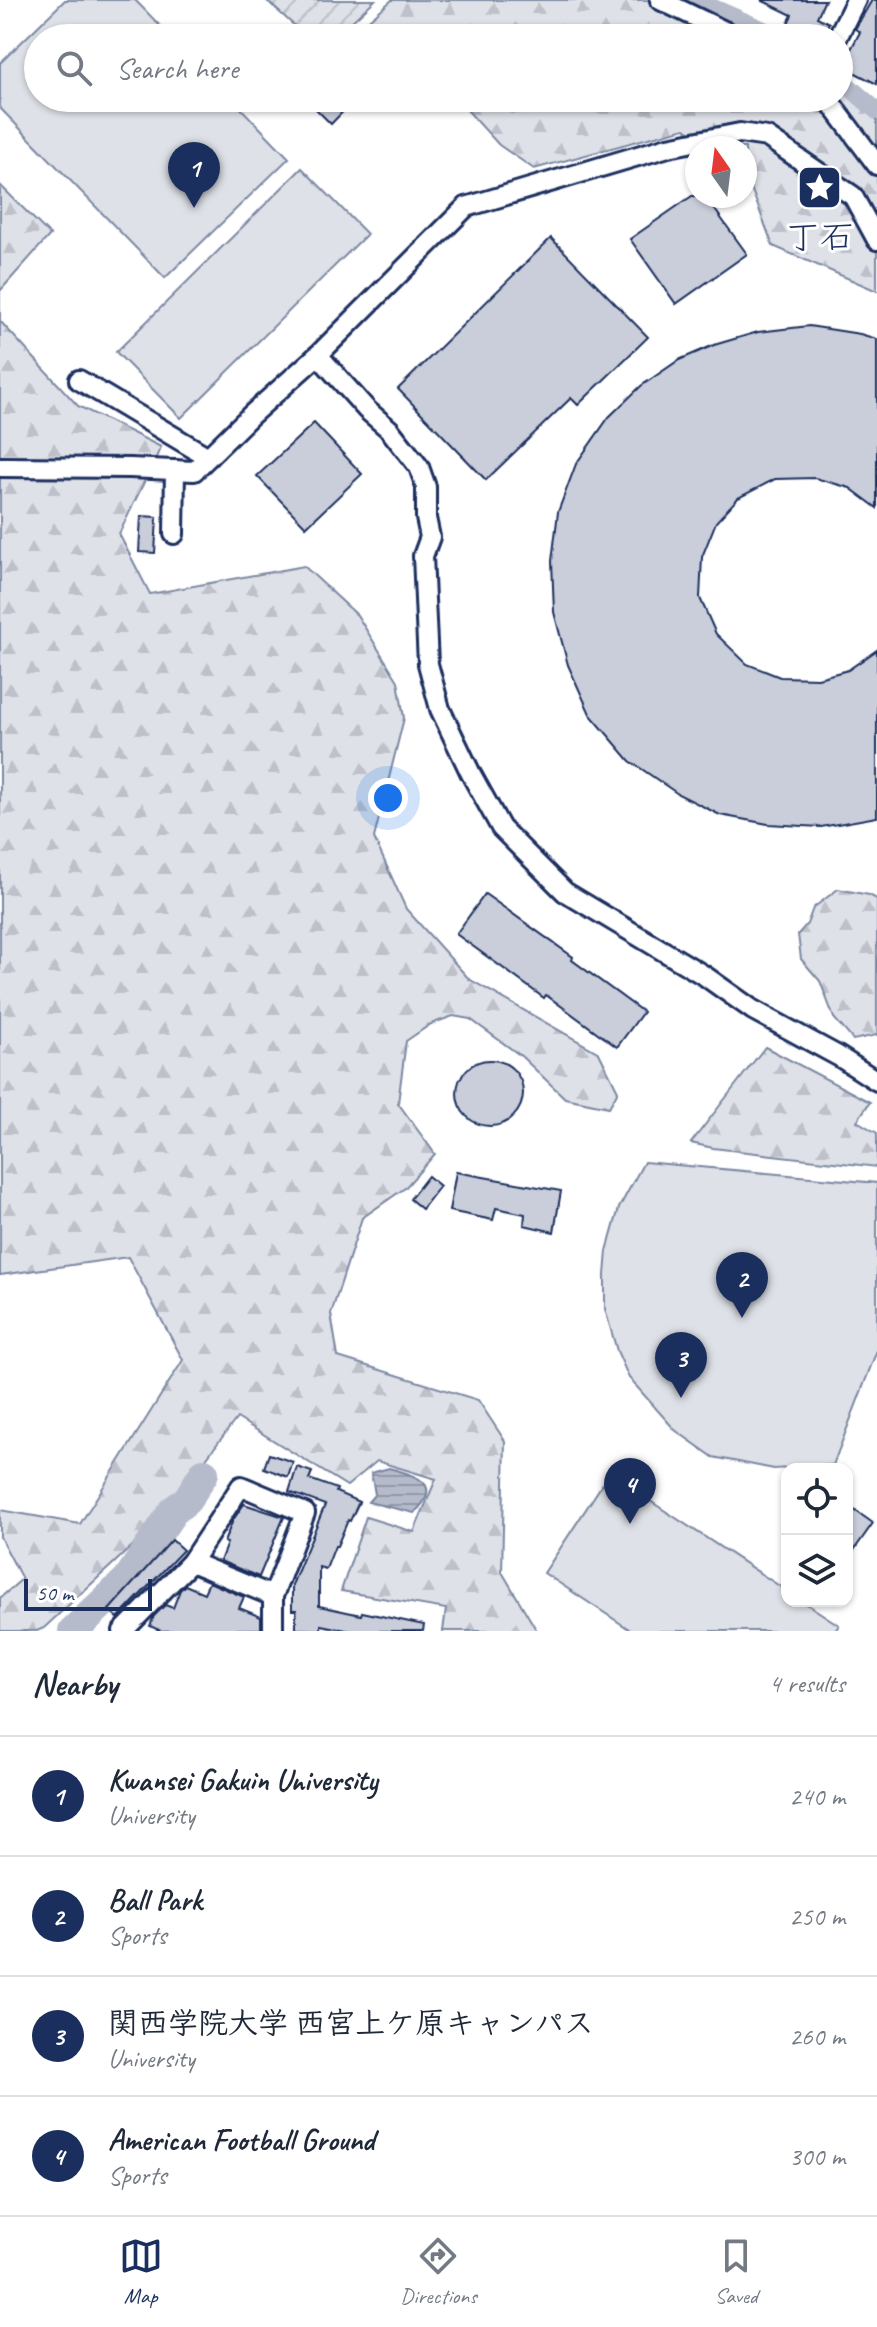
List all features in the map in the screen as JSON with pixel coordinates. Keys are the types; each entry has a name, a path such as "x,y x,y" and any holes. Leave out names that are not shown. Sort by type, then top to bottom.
{"street":[{"path":"660,0 710,24"},
{"path":"844,24 856,0"},
{"path":"837,112 877,165"},
{"path":"0,467 194,471 318,355 466,207 668,147 740,133 767,137 853,196 877,240"},
{"path":"318,355 367,410 389,429 419,467 426,487 426,518 430,537 423,556 428,664 440,709 501,828 565,892 705,976 753,1010 877,1081"},
{"path":"79,380 208,457"},
{"path":"174,534 175,470"},
{"path":"128,1630 191,1562 241,1486 305,1513 273,1596 273,1631"},
{"path":"191,1562 273,1596"}],"green space":[{"path":"65,0 135,0 158,24 40,24"},
{"path":"266,0 375,0 349,24 293,24"},
{"path":"392,0 706,0 757,24 364,24"},
{"path":"24,40 24,112 245,112 289,158 165,278 0,108 0,63"},
{"path":"853,92 877,112 877,291 773,246 757,204 757,136 696,136 685,128 534,169 499,145 469,112 853,112"},
{"path":"302,168 367,234 181,418 116,352"},
{"path":"0,185 50,235 0,291"},
{"path":"0,321 78,406 161,447 119,534 150,594 304,566 357,615 398,681 404,718 374,838 406,909 469,979 599,1053 618,1091 609,1107 565,1098 521,1056 470,1019 453,1016 431,1024 406,1041 398,1103 435,1154 405,1188 362,1218 331,1314 338,1357 478,1400 505,1441 502,1572 537,1631 443,1631 446,1609 341,1591 366,1517 414,1532 436,1479 377,1461 347,1486 237,1418 156,1524 44,1628 37,1631 0,1631 0,1598 22,1579 0,1537 0,1510 80,1524 183,1360 128,1257 0,1275"},
{"path":"838,889 877,899 877,1035 853,1040 834,1018 820,981 801,959 798,934 807,924 813,908"},
{"path":"765,1047 870,1102 857,1121 877,1133 877,1167 691,1143"},
{"path":"644,1162 877,1183 877,1350 834,1463 781,1463 781,1469 774,1469 713,1457 675,1430 629,1378 617,1351 605,1309 607,1251 619,1208"},
{"path":"609,1474 781,1587 781,1607 811,1607 839,1625 835,1631 632,1631 544,1573"}],"water":[{"path":"389,1468 417,1478 427,1488 423,1503 414,1513 368,1502 375,1494 371,1473"}],"building":[{"path":"761,0 825,0 817,17 829,23 788,24 792,15"},
{"path":"872,0 877,0 877,84 853,72 853,45 860,32 855,29"},
{"path":"319,112 343,112 331,124"},
{"path":"685,201 685,208 714,208 747,254 676,304 630,239"},
{"path":"551,238 648,337 578,405 571,398 486,480 398,389"},
{"path":"809,326 877,339 877,508 850,488 815,478 775,479 738,498 716,522 702,557 700,598 716,634 747,664 780,677 818,678 848,670 877,650 877,817 821,827 768,824 720,815 678,794 630,761 590,714 568,665 554,612 552,561 558,512 576,464 609,417 641,386 679,360 714,345 758,332"},
{"path":"314,423 362,474 306,527 257,476"},
{"path":"141,516 157,517 155,553 139,552"},
{"path":"485,894 643,1012 617,1047 456,934"},
{"path":"483,1060 497,1060 509,1065 518,1074 523,1093 521,1106 514,1117 497,1126 483,1126 471,1121 462,1112 457,1100 457,1086 462,1074 471,1065"},
{"path":"456,1172 561,1191 554,1232 524,1225 525,1214 496,1208 493,1220 449,1211"},
{"path":"428,1176 440,1186 422,1209 410,1199"},
{"path":"269,1454 293,1462 288,1477 264,1468"},
{"path":"297,1467 312,1472 309,1479 337,1489 336,1492 359,1502 326,1569 319,1567 319,1606 424,1625 423,1631 351,1631 321,1625 321,1630 296,1629 292,1585 325,1505 289,1492"},
{"path":"244,1504 284,1517 259,1577 220,1561 233,1520"},
{"path":"853,1509 873,1523 853,1551"},
{"path":"172,1540 183,1550 118,1618 109,1610"},
{"path":"209,1582 244,1597 239,1608 261,1617 261,1629 161,1631 150,1626 154,1616 165,1605 173,1608 185,1585 204,1593"}],"waterway":[{"path":"695,0 750,24"},
{"path":"853,90 877,111"},
{"path":"73,1631 127,1580 174,1510 187,1500 204,1473"}],"place":[{"name":"丁石","path":"820,188"},
{"name":"Kwansei Gakuin University","path":"194,208"},
{"name":"Ball Park","path":"742,1318"},
{"name":"関西学院大学 西宮上ケ原キャンパス","path":"681,1398"},
{"name":"American Football Ground","path":"630,1524"}]}
